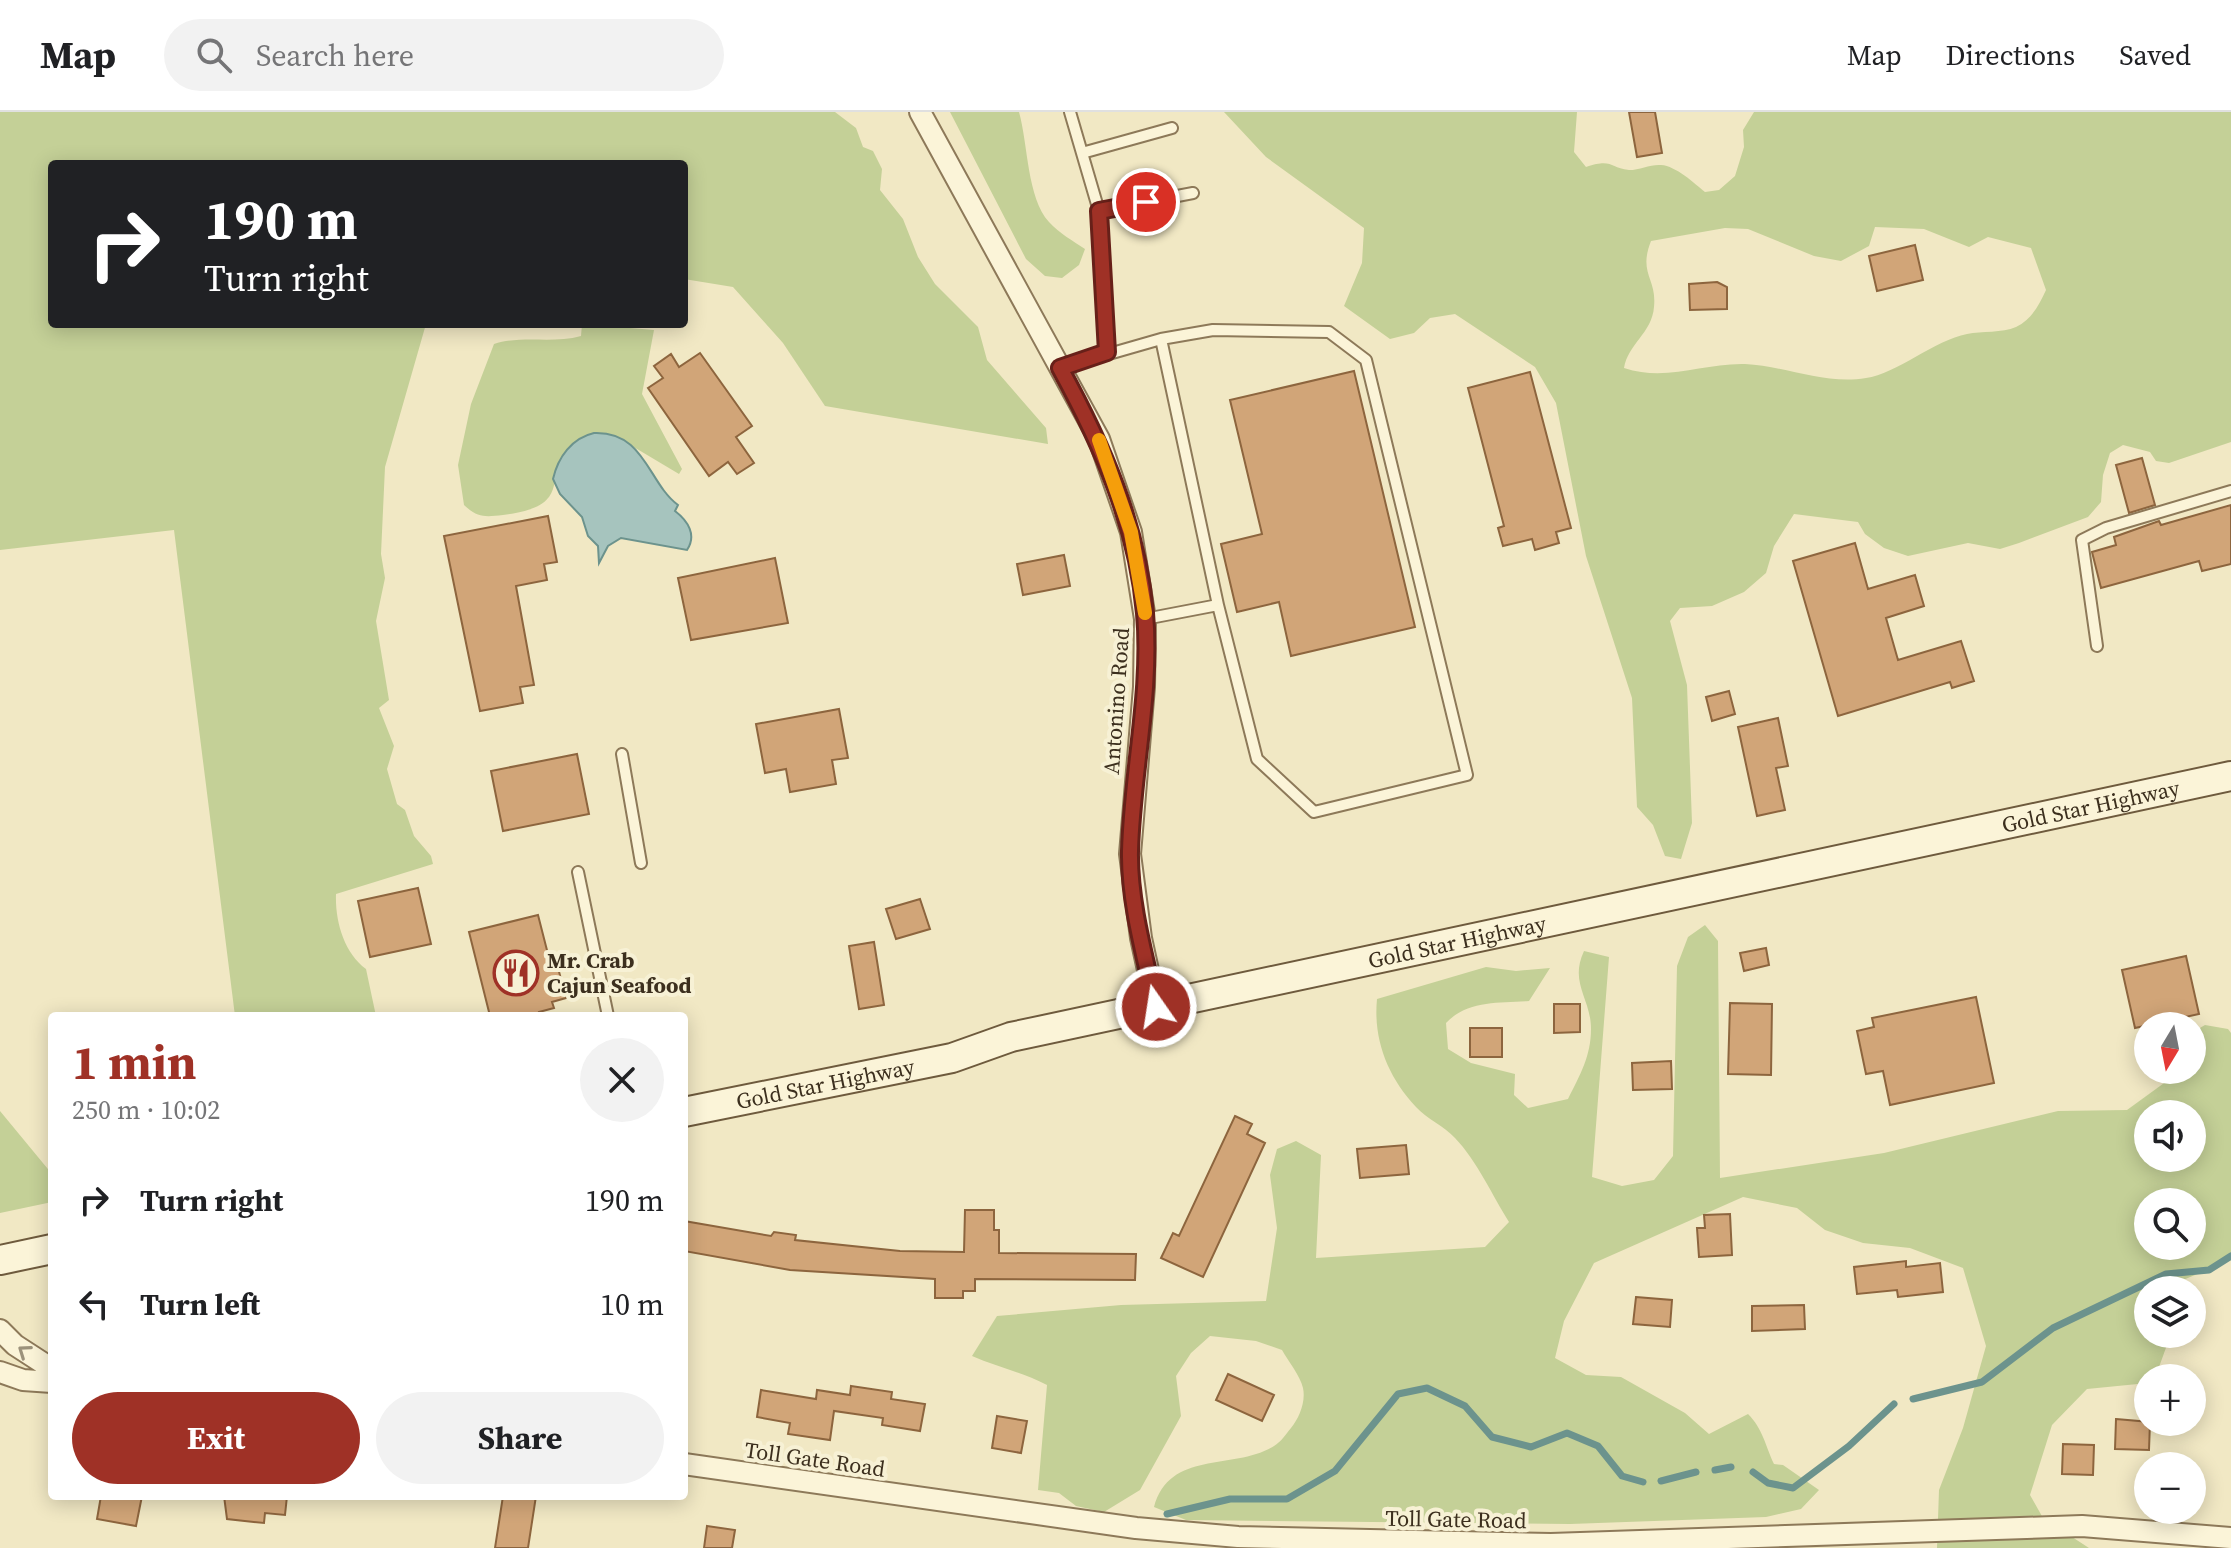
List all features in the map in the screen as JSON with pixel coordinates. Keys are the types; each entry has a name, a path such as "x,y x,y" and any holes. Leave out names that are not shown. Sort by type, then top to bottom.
{"main road":[{"name":"Gold Star Highway","path":"688,1111 952,1058 1011,1037 2231,776"},
{"path":"0,1260 48,1250"}],"street":[{"name":"Antonino Road","path":"920,112 1103,450 1131,532 1145,619 1144,687 1130,854 1141,938 1156,1007"},
{"path":"0,1330 15,1345 48,1366"},
{"path":"0,1372 23,1380 48,1382"},
{"name":"Toll Gate Road","path":"688,1465 1135,1538 1551,1546 2082,1526 2231,1538"}],"lane":[{"path":"1070,112 1099,211 1107,352"},
{"path":"1082,153 1172,128"},
{"path":"1099,211 1193,193"},
{"path":"1060,368 1107,352 1161,339 1213,330 1329,332 1366,360 1467,775 1314,812 1257,759 1218,605 1161,339"},
{"path":"2097,646 2082,540 2106,528 2231,491"},
{"path":"1145,619 1218,605"},
{"path":"622,754 641,863"},
{"path":"578,872 607,1012"}],"green space":[{"path":"0,112 835,112 856,128 863,147 873,151 882,169 880,190 903,219 918,257 935,284 978,327 987,360 1046,428 1048,444 825,406 783,343 733,287 688,280 688,160 48,160 48,328 425,328 385,467 381,554 385,578 376,621 389,700 379,708 394,746 387,769 397,804 405,810 414,836 431,856 433,864 336,894 342,936 352,954 366,969 375,1012 234,1012 174,530 0,550"},
{"path":"950,112 1019,112 1032,185 1042,212 1057,230 1085,249 1079,265 1062,278 1045,276 1026,259"},
{"path":"1224,112 1577,112 1574,152 1586,167 1606,163 1629,170 1667,166 1705,192 1719,190 1735,176 1744,147 1743,130 1754,112 2231,112 2231,442 2169,463 2156,461 2150,452 2123,445 2110,453 2103,475 2101,502 2088,517 2000,549 1968,543 1908,556 1884,548 1865,534 1858,522 1794,514 1774,546 1766,573 1744,592 1712,606 1680,608 1670,621 1687,685 1692,823 1681,859 1665,856 1653,825 1637,807 1632,698 1586,556 1556,403 1535,367 1455,314 1430,318 1414,333 1390,339 1344,306 1362,263 1364,228 1266,157","holes":["1875,227 1924,229 1969,247 1988,237 2031,248 2046,290 2034,311 2016,327 1955,337 1890,370 1866,378 1836,379 1745,364 1670,373 1624,368 1630,352 1649,324 1654,307 1646,261 1651,241 1725,228 1748,229 1814,256 1841,261 1869,246"]},
{"path":"582,328 654,330 642,394 682,469 679,474 622,440 576,444 565,456 549,497 541,504 503,515 486,516 473,512 464,505 458,465 471,404 494,344 581,336"},
{"path":"1705,925 1718,941 1720,1178 1884,1153 2058,1111 2127,1110 2134,1105 2134,1172 2206,1172 2206,1100 2141,1100 2163,1084 2206,1084 2206,1025 2228,1029 2231,1033 2231,1260 2193,1276 2134,1276 2134,1348 2166,1348 2160,1364 2134,1364 2134,1384 2087,1389 2052,1425 2030,1495 2043,1518 2089,1548 1937,1548 1939,1490 1963,1428 1986,1346 1963,1268 1910,1248 1863,1243 1825,1230 1797,1208 1743,1197 1594,1263 1564,1321 1555,1358 1586,1375 1621,1377 1685,1413 1709,1434 1748,1414 1760,1431 1774,1464 1783,1465 1819,1490 1801,1509 1766,1517 1570,1524 1186,1520 1154,1507 1162,1489 1188,1469 1241,1458 1274,1446 1294,1424 1304,1399 1299,1378 1282,1350 1256,1341 1210,1336 1191,1353 1176,1376 1181,1416 1140,1490 1104,1512 1076,1506 1059,1493 1038,1490 1047,1385 972,1356 997,1316 1121,1305 1266,1301 1277,1228 1270,1175 1277,1149 1296,1141 1321,1155 1316,1258 1485,1247 1509,1222 1463,1147 1420,1111 1390,1070 1377,1029 1377,999 1486,967 1516,971 1550,968 1529,1001 1474,1006 1446,1023 1448,1049 1471,1063 1515,1074 1514,1095 1528,1108 1568,1099 1584,1065 1591,1039 1590,1018 1580,982 1580,962 1584,951 1609,957 1592,1177 1622,1186 1654,1180 1673,1156 1677,966 1688,937"},
{"path":"0,1111 48,1169 48,1203 0,1213"}],"water":[{"path":"594,433 624,440 644,460 668,496 678,505 675,511 690,529 691,539 687,550 621,538 608,546 599,563 598,546 588,536 582,517 560,494 553,479 558,463 567,450 579,439"}],"building":[{"path":"1629,112 1655,112 1662,153 1637,157"},
{"path":"1915,245 1923,280 1877,291 1869,256"},
{"path":"1717,282 1727,287 1727,309 1690,310 1689,284"},
{"path":"700,353 752,426 736,437 754,463 737,474 728,462 709,476 648,388 663,378 654,366 671,354 679,367"},
{"path":"1354,371 1415,627 1291,656 1279,602 1237,612 1221,544 1262,534 1230,400"},
{"path":"1530,372 1571,528 1556,532 1559,543 1535,550 1532,539 1503,546 1498,528 1504,526 1468,388"},
{"path":"2142,458 2155,505 2129,513 2116,465"},
{"path":"2231,505 2231,564 2202,571 2199,561 2101,588 2092,552 2116,545 2114,537 2159,521 2161,525"},
{"path":"548,516 557,562 544,564 547,580 516,586 534,685 520,687 523,703 480,711 444,536"},
{"path":"1855,543 1868,589 1915,575 1924,606 1886,618 1898,660 1961,641 1974,681 1952,688 1950,682 1838,716 1793,561"},
{"path":"1064,555 1070,586 1023,595 1017,564"},
{"path":"775,558 788,623 691,640 678,578"},
{"path":"1729,691 1735,714 1712,721 1706,697"},
{"path":"839,709 848,758 832,760 836,784 790,792 786,769 765,773 756,724"},
{"path":"1778,718 1788,766 1776,768 1785,810 1757,816 1738,727"},
{"path":"577,754 589,814 503,831 491,771"},
{"path":"418,888 431,944 370,957 358,901"},
{"path":"920,899 930,929 896,939 886,909"},
{"path":"538,915 551,966 557,964 566,998 552,1002 554,1008 539,1012 489,1012 469,932"},
{"path":"874,942 884,1005 859,1009 849,946"},
{"path":"1766,948 1769,965 1744,971 1740,953"},
{"path":"2186,956 2199,1012 2134,1012 2134,1024 2122,970"},
{"path":"1976,997 1994,1083 1890,1105 1883,1071 1866,1074 1857,1031 1874,1027 1872,1018"},
{"path":"1730,1003 1772,1004 1771,1075 1728,1074"},
{"path":"1554,1004 1580,1004 1580,1032 1554,1033"},
{"path":"1470,1028 1502,1028 1502,1057 1470,1057"},
{"path":"1671,1061 1672,1089 1633,1090 1632,1063"},
{"path":"1235,1116 1252,1124 1247,1134 1265,1143 1203,1277 1161,1258 1173,1233 1179,1236"},
{"path":"1406,1145 1409,1174 1360,1178 1357,1149"},
{"path":"965,1210 994,1210 994,1230 999,1230 999,1253 1136,1254 1135,1280 975,1279 975,1291 963,1291 963,1298 935,1298 935,1279 790,1270 688,1252 688,1222 771,1236 774,1232 796,1235 795,1240 900,1251 964,1252"},
{"path":"1730,1214 1732,1255 1699,1257 1697,1228 1705,1228 1704,1215"},
{"path":"1906,1261 1906,1267 1940,1263 1943,1292 1898,1297 1897,1290 1857,1294 1854,1267"},
{"path":"1636,1297 1672,1300 1670,1327 1633,1324"},
{"path":"1804,1305 1805,1329 1752,1331 1752,1306"},
{"path":"1228,1374 1274,1395 1262,1421 1216,1400"},
{"path":"851,1386 892,1392 891,1399 925,1404 920,1431 882,1425 883,1418 834,1411 830,1440 788,1434 790,1423 757,1417 761,1390 816,1399 817,1390 850,1395"},
{"path":"997,1416 1027,1421 1021,1453 992,1448"},
{"path":"2116,1419 2134,1421 2134,1436 2150,1436 2149,1450 2115,1449"},
{"path":"2063,1444 2094,1445 2093,1475 2062,1474"},
{"path":"100,1500 141,1500 136,1526 97,1519"},
{"path":"225,1500 287,1500 285,1515 265,1513 264,1523 227,1519"},
{"path":"502,1500 535,1500 528,1548 495,1548"},
{"path":"707,1526 735,1530 732,1548 704,1548"}],"waterway":[{"path":"1913,1399 1982,1382 2053,1328 2166,1274 2209,1270 2231,1256"},
{"path":"1167,1514 1230,1499 1287,1499 1335,1471 1398,1394 1427,1388 1465,1406 1492,1437 1531,1447 1567,1433 1598,1446 1622,1476 1643,1482"},
{"path":"1753,1472 1768,1483 1793,1488 1849,1446 1894,1404"},
{"path":"1715,1470 1731,1467"},
{"path":"1661,1481 1696,1472"}],"slow traffic":[{"path":"1099,440 1131,532 1145,613"}],"place":[{"name":"Mr. Crab Cajun Seafood","path":"516,973"}],"route":[{"path":"1146,202 1099,211 1107,352 1060,368 1103,450 1131,532 1145,613 1144,687 1130,854 1141,938 1156,1007"}]}
